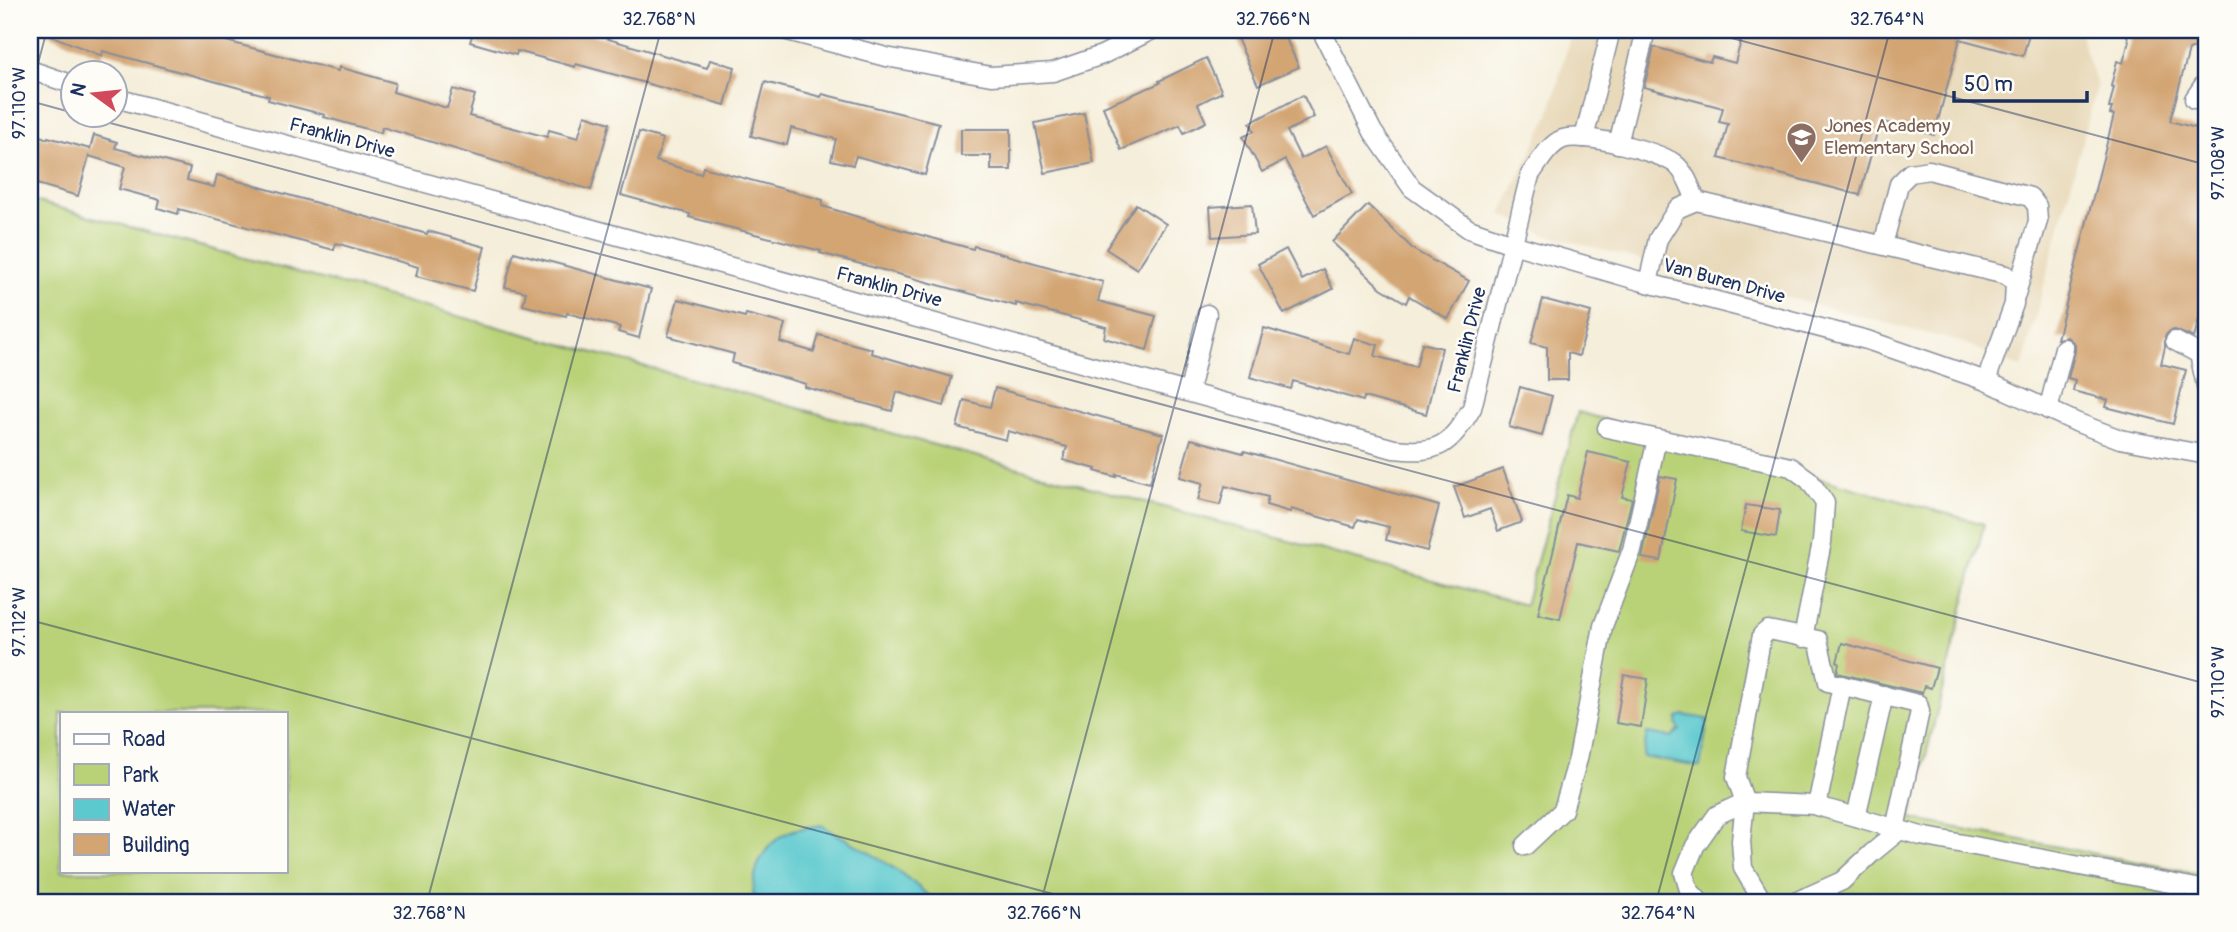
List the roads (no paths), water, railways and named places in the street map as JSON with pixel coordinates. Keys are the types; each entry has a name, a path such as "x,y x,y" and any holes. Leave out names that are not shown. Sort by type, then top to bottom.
{"street":[{"path":"784,30 886,57 991,76 1053,72 1102,55 1152,30"},
{"name":"Van Buren Drive","path":"1321,30 1373,132 1412,188 1469,229 1648,283 1867,341 1986,381 2120,439 2207,455"},
{"path":"1611,30 1584,138 1638,149 1674,163 1688,181 1696,201"},
{"path":"1618,144 1646,30"},
{"path":"30,70 60,80"},
{"path":"2194,99 2207,80"},
{"name":"Franklin Drive","path":"130,102 1394,449 1420,452 1437,448 1456,435 1472,408 1531,175 1545,154 1561,139 1584,138"},
{"path":"1883,245 1899,184 1909,173 1929,170 2030,197 2037,206 2038,221 2014,302 1986,381"},
{"path":"1648,283 1658,239 1677,209 1696,201 2006,275 2015,282 2014,302"},
{"path":"1189,391 1207,314"},
{"path":"2175,341 2199,354 2207,390"},
{"path":"2048,410 2064,348"},
{"path":"1606,428 1791,467 1809,480 1825,503 1822,542 1804,638"},
{"path":"1525,846 1563,810 1578,759 1603,625 1632,550 1657,439"},
{"path":"1763,902 1743,868 1741,841 1745,802 1736,777 1762,635 1768,630 1818,640 1835,683 1817,806"},
{"path":"1796,902 1842,881 1897,830 1920,711 1918,704 1835,683"},
{"path":"1856,817 1884,695"},
{"path":"1700,902 1689,890 1684,873 1695,846 1717,815 1745,802 1817,806 1897,830 2207,890"}],"water":[{"path":"1683,715 1708,719 1700,767 1643,757 1647,733 1671,737 1680,730 1677,725 1678,718"},
{"path":"821,825 895,869 935,902 754,902 754,880 767,850 783,835"}],"place":[{"name":"Jones Academy Elementary School","path":"1801,164"}]}
